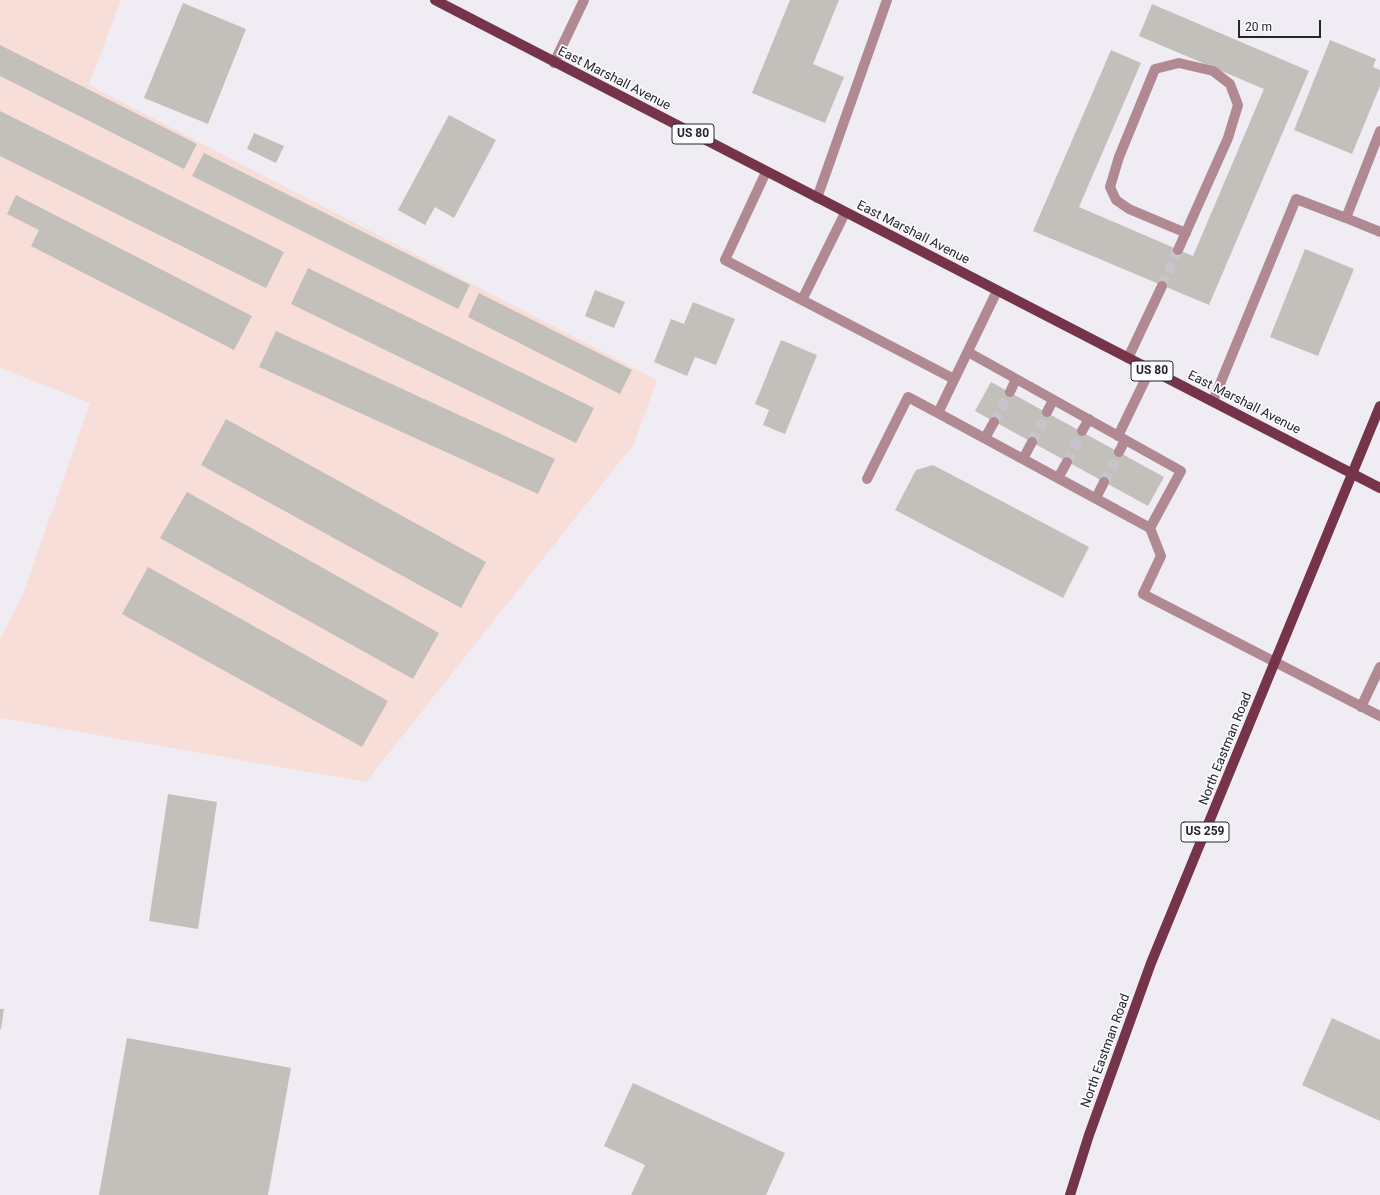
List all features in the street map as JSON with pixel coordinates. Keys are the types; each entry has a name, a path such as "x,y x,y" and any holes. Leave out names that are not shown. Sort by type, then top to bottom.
{"main road":[{"name":"East Marshall Avenue","path":"435,0 554,63 1380,488"},
{"name":"North Eastman Road","path":"1070,1195 1089,1135 1151,963 1380,406"}],"street":[{"path":"554,63 584,0"},
{"path":"817,198 887,0"},
{"path":"1178,250 1186,233 1228,138 1238,105 1230,84 1212,71 1179,63 1155,69 1119,157 1110,187 1116,200 1129,209 1186,233"},
{"path":"1346,218 1380,131"},
{"path":"766,172 725,260 954,379"},
{"path":"1212,401 1296,199 1380,232"},
{"path":"802,300 845,213"},
{"path":"1128,358 1162,286"},
{"path":"938,413 997,291"},
{"path":"968,352 1181,471 1150,528"},
{"path":"1119,452 1122,438 1150,370"},
{"path":"1010,392 1016,379"},
{"path":"867,479 908,396 1150,528 1161,556 1143,594 1380,716"},
{"path":"1047,412 1053,400"},
{"path":"1082,431 1088,419"},
{"path":"986,438 994,422"},
{"path":"1023,459 1032,442"},
{"path":"1058,478 1067,462"},
{"path":"1096,498 1104,482"},
{"path":"1361,707 1380,667"}],"shaded area":[{"path":"0,0 121,0 89,85 657,380 634,444 366,782 0,718 0,639 23,594 90,403 0,368"}],"building":[{"path":"790,0 839,0 813,64 844,77 825,123 752,93"},
{"path":"183,3 246,29 208,124 144,98"},
{"path":"1152,4 1309,71 1209,305 1033,231 1111,50 1141,63 1079,207 1193,256 1264,89 1139,36"},
{"path":"1330,40 1376,59 1373,67 1380,70 1380,86 1352,154 1294,130"},
{"path":"0,45 197,144 184,169 0,76"},
{"path":"0,111 284,252 266,288 0,156"},
{"path":"449,115 496,140 454,218 435,207 425,225 398,210"},
{"path":"254,133 284,146 276,163 247,149"},
{"path":"204,153 470,285 458,309 192,176"},
{"path":"16,195 252,316 234,350 31,246 39,230 7,214"},
{"path":"1305,249 1354,269 1318,356 1270,337"},
{"path":"308,268 594,408 576,443 291,304"},
{"path":"595,290 625,302 614,328 585,316"},
{"path":"479,293 632,370 620,394 468,317"},
{"path":"693,302 735,319 716,365 695,357 687,376 654,362 671,319 684,324"},
{"path":"276,331 555,459 538,494 259,367"},
{"path":"781,340 817,355 785,434 763,425 769,410 755,404"},
{"path":"991,382 1164,477 1148,506 975,411"},
{"path":"226,419 486,562 461,608 201,465"},
{"path":"933,465 1089,547 1063,598 895,510 916,470"},
{"path":"187,492 439,633 413,679 160,538"},
{"path":"148,567 388,701 362,747 122,614"},
{"path":"168,794 217,802 198,929 149,921"},
{"path":"0,1009 4,1009 1,1029 0,1029"},
{"path":"1332,1018 1380,1040 1380,1121 1302,1085"},
{"path":"127,1038 291,1068 268,1195 99,1195"},
{"path":"633,1083 785,1153 766,1195 631,1195 645,1165 604,1146"}],"tunnel":[{"path":"1162,286 1178,250"},
{"path":"994,422 1010,392"},
{"path":"1032,442 1047,412"},
{"path":"1067,462 1082,431"},
{"path":"1104,482 1119,452"}]}
